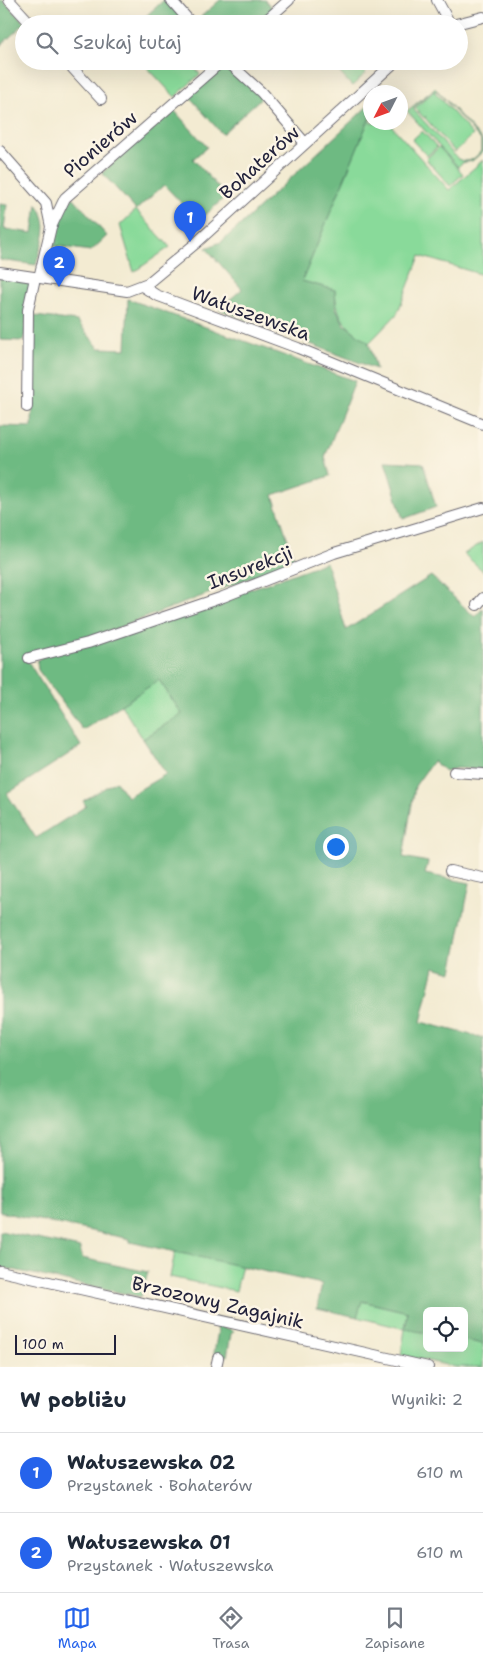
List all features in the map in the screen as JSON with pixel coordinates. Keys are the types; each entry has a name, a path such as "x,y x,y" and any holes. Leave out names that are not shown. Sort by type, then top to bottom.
{"street":[{"path":"9,0 23,15"},
{"path":"170,0 184,15"},
{"path":"272,15 290,0"},
{"path":"437,0 445,15"},
{"path":"468,21 483,17"},
{"path":"74,70 100,98"},
{"name":"Pionierów","path":"27,407 28,310 51,227 65,198 212,70"},
{"path":"237,70 261,92 305,144"},
{"name":"Bohaterów","path":"142,286 158,276 386,70"},
{"path":"0,151 46,203 51,227"},
{"path":"0,272 127,291 142,286"},
{"name":"Wałuszewska","path":"142,286 156,296 298,348 483,424"},
{"name":"Insurekcji","path":"29,658 88,643 223,597 334,553 483,508"},
{"path":"454,772 483,774"},
{"path":"450,872 483,878"},
{"name":"Brzozowy Zagajnik","path":"0,1272 194,1314 371,1356 428,1367"},
{"path":"369,1367 371,1356"}],"green space":[{"path":"0,0 3,0 17,15 15,15 15,32 0,46"},
{"path":"164,0 179,15 147,15"},
{"path":"220,0 265,0 274,10 269,15 203,15"},
{"path":"150,70 196,70 200,74 175,97"},
{"path":"216,70 232,70 262,97 222,134 188,95"},
{"path":"337,70 364,70 366,73 352,86"},
{"path":"435,88 482,140 482,152 472,161 462,163 458,167 408,112","holes":["432,91 437,91 481,140 481,151 476,156 471,160 458,159 414,110 414,107"]},
{"path":"434,91 473,135 455,152 425,118 426,116 424,118 415,108"},
{"path":"172,108 207,147 193,159 226,196 199,221 164,185 136,210 102,173"},
{"path":"363,111 363,130 365,130 302,281 335,290 336,308 344,324 369,343 376,369 219,309 242,289 206,248 221,242"},
{"path":"365,130 395,130 449,190 483,160 483,275 420,256 397,314 369,343 354,332 344,321 338,309 335,290 302,281"},
{"path":"422,131 437,147 427,156 412,140"},
{"path":"439,147 463,174 450,186 426,159"},
{"path":"73,197 107,236 91,251 48,245 64,209"},
{"path":"0,204 7,205 4,229 33,233 37,204 42,212 45,227 36,265 0,260"},
{"path":"136,210 170,247 134,272 120,225"},
{"path":"0,277 31,284 24,341 0,340"},
{"path":"128,299 355,381 325,457 330,476 273,495 295,561 107,632 24,655 81,746 7,794 36,838 86,806 83,801 116,781 127,797 166,774 143,739 182,714 159,680 83,730 38,670 37,661 41,657 268,583 326,562 346,630 431,576 475,617 483,608 483,770 457,768 445,771 433,761 415,786 403,857 428,862 425,874 470,883 452,972 434,967 421,1022 483,1038 483,1344 468,1341 468,1307 423,1307 423,1332 405,1329 408,1312 362,1301 357,1317 317,1308 322,1284 130,1242 130,1239 0,1212 0,426 32,427 35,316 77,321 99,348 126,349"},
{"path":"385,461 423,463 436,507 403,519"},
{"path":"483,542 483,571 464,554"},
{"path":"159,680 182,714 143,739 121,705"},
{"path":"0,1231 80,1248 82,1258 148,1272 141,1297 0,1267"},
{"path":"175,1252 242,1265 236,1291 170,1277"},
{"path":"361,1301 408,1312 405,1328 423,1332 423,1352 468,1352 468,1341 483,1344 483,1367 456,1367 401,1355 405,1329 357,1317"},
{"path":"216,1324 234,1331 231,1334 227,1356 214,1353 218,1331"}],"place":[{"name":"Wałuszewska 02","path":"190,242"},
{"name":"Wałuszewska 01","path":"59,287"}]}
